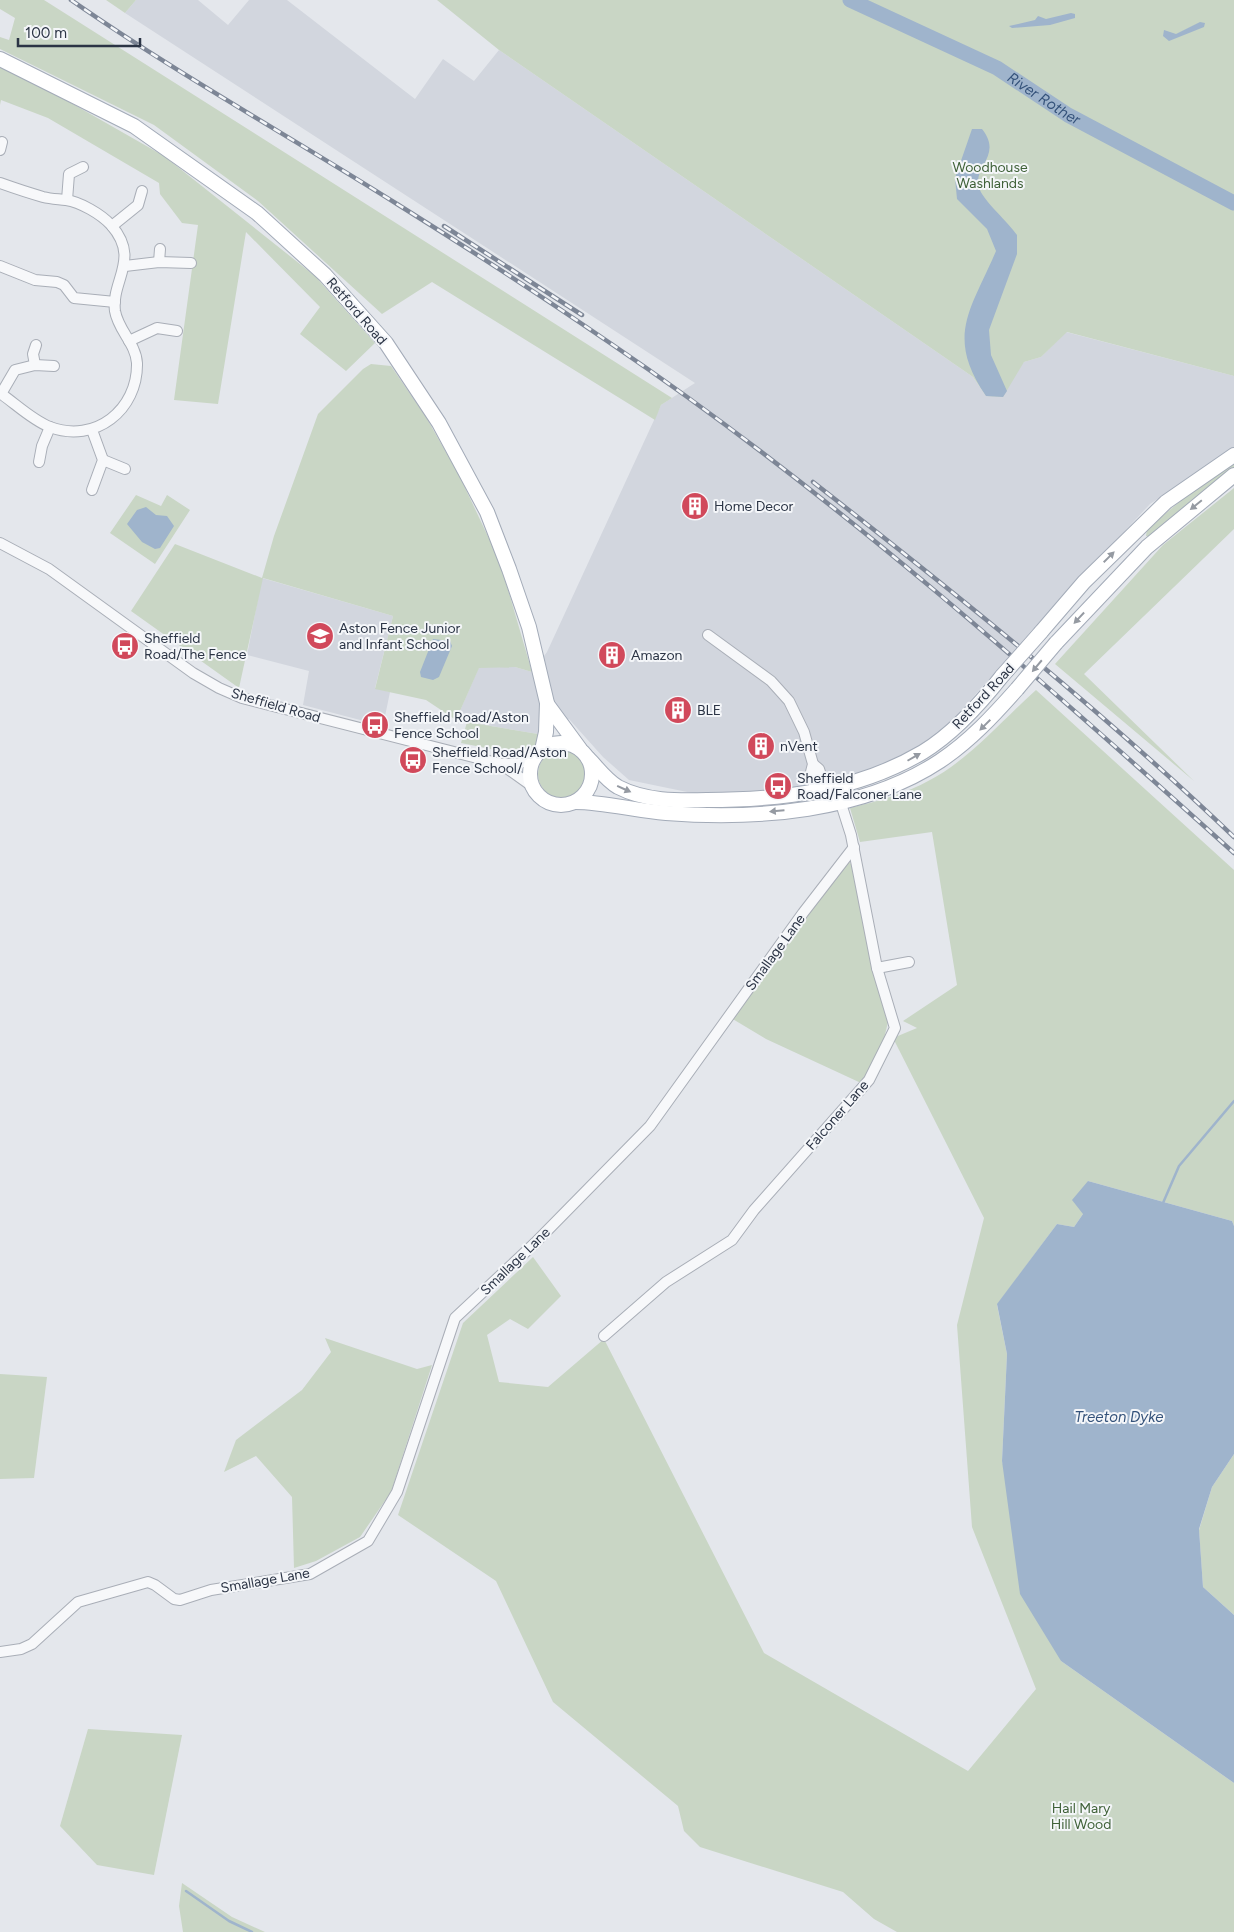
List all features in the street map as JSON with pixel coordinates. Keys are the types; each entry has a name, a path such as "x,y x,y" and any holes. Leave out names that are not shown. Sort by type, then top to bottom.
{"main road":[{"name":"Retford Road","path":"0,59 134,126 257,214 325,275 386,343 440,423 487,512 509,569 529,627 547,703 546,732 538,754"},
{"name":"Retford Road","path":"547,703 584,754 616,786 634,794 654,798 739,800 826,790 877,775 925,751 965,718 1084,582 1166,502 1234,455"},
{"name":"Retford Road","path":"575,802 666,813 748,813 825,804 899,783 933,766 984,726 1056,643 1147,547 1234,475"},
{"path":"557,743 574,745 584,754 591,766 591,782 588,790 575,802 559,805 550,803 537,793 532,786 531,767 538,754 557,743"}],"street":[{"path":"67,200 70,174 83,168"},
{"path":"0,183 53,200 67,200 97,213 112,226 123,246 125,266 115,302 117,318 129,341 137,364 130,396 124,408 114,417 92,430 72,432 50,427 0,394 15,370 35,365 54,366"},
{"path":"112,226 138,205 142,192"},
{"path":"158,262 160,249"},
{"path":"125,266 158,262 191,263"},
{"path":"0,266 35,280 58,282 64,285 74,298 115,302"},
{"path":"129,341 157,328 178,330"},
{"path":"35,365 33,354 36,345"},
{"path":"39,462 42,446 50,427"},
{"path":"92,430 103,460 92,490"},
{"path":"103,460 126,469"},
{"name":"Sheffield Road","path":"0,543 49,568 193,673 219,688 242,698 501,764 517,764 538,754"},
{"name":"Falconer Lane","path":"604,1336 666,1282 732,1240 754,1210 869,1080 896,1026 877,968 854,847 840,801 826,790 811,772 813,764 804,732 789,701 771,681 708,635"},
{"name":"Sheffield Road","path":"501,764 532,786"},
{"path":"825,804 826,790"},
{"name":"Smallage Lane","path":"0,1652 21,1649 32,1644 78,1602 148,1582 155,1584 174,1600 180,1600 211,1590 310,1574 368,1541 397,1492 455,1318 535,1243 650,1126 803,913 854,847"},
{"path":"877,968 909,962"}],"shaded area":[{"path":"136,0 198,0 228,25 249,0 287,0 415,99 443,59 474,81 499,50 973,377 986,396 1024,362 1041,357 1066,332 1234,376 1234,448 1150,504 1032,630 946,728 912,753 864,773 813,786 752,792 692,793 629,780 603,757 569,719 538,734 456,720 479,667 515,667 532,672 547,652 661,405 695,383 125,13"},
{"name":"Aston Fence Junior and Infant School","path":"262,578 393,616 375,688 390,692 383,726 303,705 309,671 247,655"}],"green space":[{"path":"0,0 44,0 672,398 661,405 655,420 432,282 382,314 258,201 154,125 0,49 0,37 9,40 15,18 0,9"},
{"path":"106,0 136,0 125,13"},
{"name":"Woodhouse Washlands","path":"437,0 1234,0 1234,376 1067,332 1041,357 1024,362 1003,397 986,396 973,377 499,50"},
{"path":"0,65 8,67 164,156 315,276 375,343 346,371 300,334 320,307 246,232 218,404 174,400 198,225 182,223 160,194 159,183 48,118 1,100 0,105"},
{"path":"371,364 391,366 426,417 460,477 500,562 532,672 515,667 479,668 456,720 426,700 375,689 393,616 263,578 239,688 131,611 175,544 262,578 274,536 318,414 363,369"},
{"path":"1234,462 1234,471 1149,537 1146,536 1147,529 1190,493"},
{"path":"1234,488 1234,529 1084,674 1194,781 1055,664 1163,545"},
{"path":"136,495 161,506 167,495 190,510 155,564 110,533"},
{"name":"Hail Mary Hill Wood","path":"1036,690 1234,870 1234,1226 1232,1221 1088,1181 1083,1214 1074,1227 1057,1224 997,1305 1007,1354 1002,1461 1061,1661 1234,1783 1234,1932 897,1932 874,1919 843,1892 700,1847 684,1831 678,1806 553,1702 496,1581 398,1515 463,1323 533,1257 561,1296 528,1329 510,1319 487,1335 499,1382 548,1387 604,1339 764,1653 968,1771 1036,1689 972,1527 957,1325 984,1218 893,1038 917,1028 903,1021 957,985 932,832 860,842 850,808 901,793 921,785 945,771 972,750"},
{"path":"467,722 538,734 535,748 522,755 461,743"},
{"path":"557,750 567,750 579,757 586,769 586,779 579,791 567,798 557,798 549,794 542,787 538,779 538,769 542,761 549,754"},
{"path":"848,861 852,865 872,970 888,1022 883,1043 861,1083 766,1039 731,1018"},
{"path":"325,1338 417,1369 432,1365 391,1492 360,1537 316,1561 294,1568 292,1497 256,1456 224,1472 236,1440 302,1390 331,1352"},
{"path":"0,1374 47,1377 34,1478 0,1479"},
{"path":"1234,1454 1234,1615 1203,1587 1199,1530 1212,1487"},
{"path":"88,1729 182,1735 154,1875 97,1865 60,1826"},
{"path":"182,1883 232,1917 265,1932 183,1932 179,1906"}],"water":[{"path":"1071,13 1075,14 1075,18 1050,25 1012,28 1009,26 1035,20 1038,16 1046,19"},
{"path":"1200,22 1205,23 1204,27 1169,41 1163,36 1164,30 1176,34"},
{"path":"972,129 982,129 990,147 979,175 978,182 982,195 1017,235 1017,254 989,330 991,355 1007,391 1003,397 986,396 974,375 967,356 965,339 966,323 971,307 996,251 987,229 957,199 955,178"},
{"path":"146,507 156,515 167,516 174,526 160,548 155,549 142,542 127,524 137,510"},
{"path":"433,639 450,641 452,646 439,677 433,680 421,677 420,672"},
{"name":"Treeton Dyke","path":"1088,1181 1232,1221 1234,1226 1234,1454 1212,1487 1199,1529 1203,1587 1234,1615 1234,1783 1061,1661 1020,1594 1002,1461 1007,1354 997,1304 1057,1224 1074,1227 1083,1214 1072,1200"}],"waterway":[{"name":"River Rother","path":"850,0 997,68 1068,115 1234,203"},
{"path":"1163,1203 1179,1166 1234,1101"},
{"path":"186,1891 229,1921 252,1932"}],"railway":[{"path":"71,0 192,79 478,255 584,325 693,401 853,523 931,587 1234,853"},
{"path":"444,226 582,315"},
{"path":"813,482 1028,654 1184,790 1234,837"}],"place":[{"name":"Home Decor","path":"695,506"},
{"name":"Aston Fence Junior and Infant School","path":"320,636"},
{"name":"Sheffield Road/The Fence","path":"125,646"},
{"name":"Amazon","path":"612,655"},
{"name":"BLE","path":"678,710"},
{"name":"Sheffield Road/Aston Fence School","path":"375,725"},
{"name":"nVent","path":"761,746"},
{"name":"Sheffield Road/Aston Fence School/","path":"413,760"},
{"name":"Sheffield Road/Falconer Lane","path":"778,786"}]}
